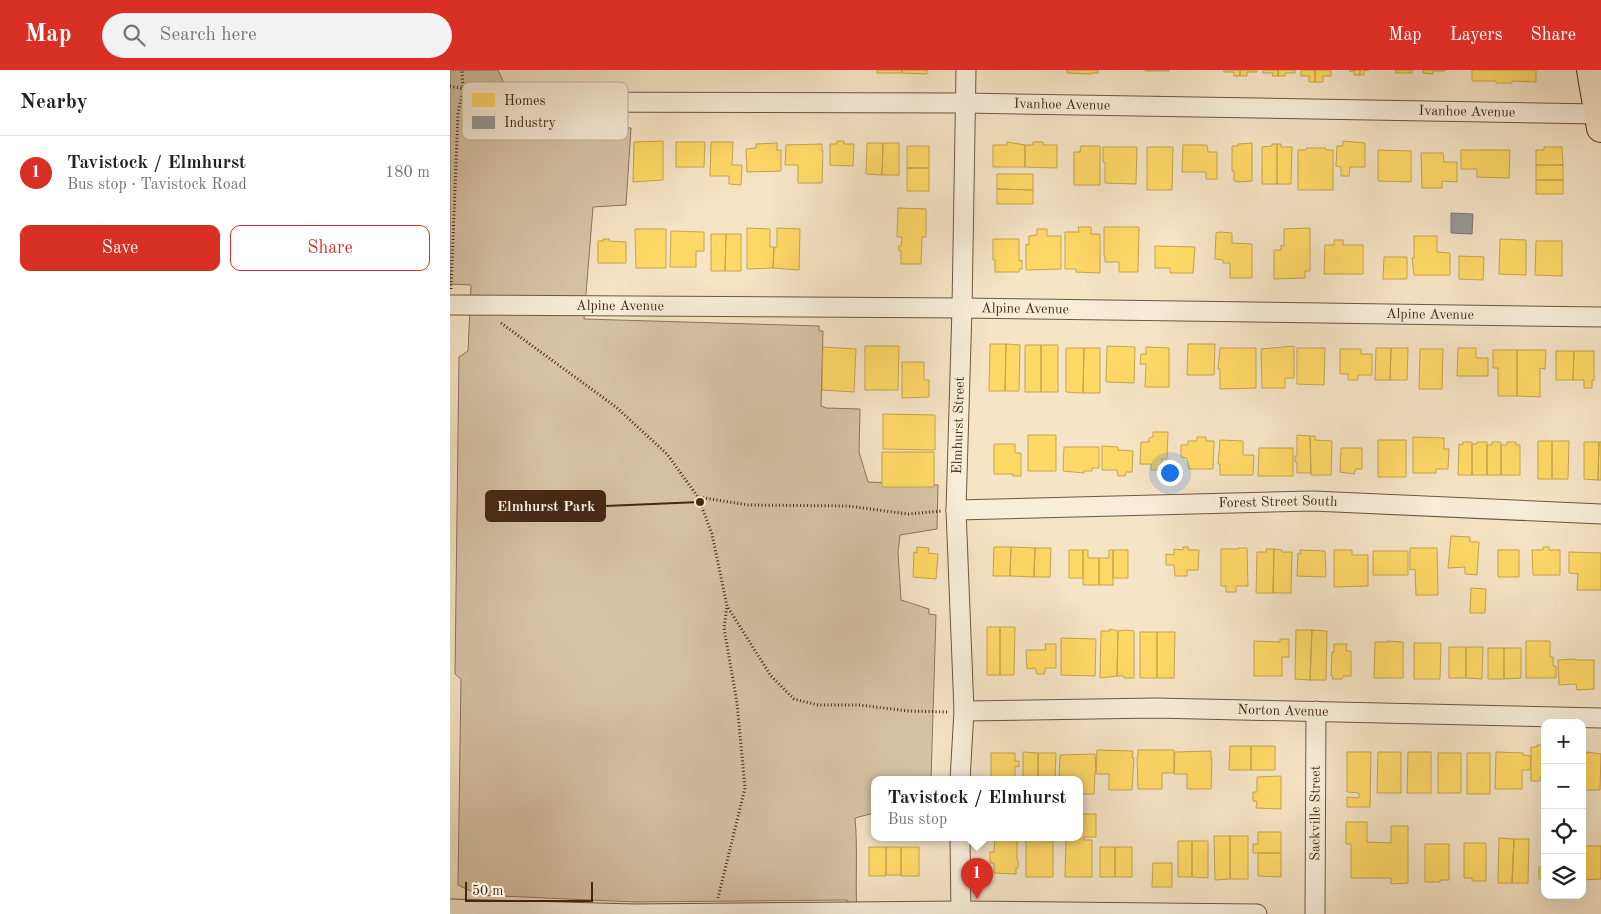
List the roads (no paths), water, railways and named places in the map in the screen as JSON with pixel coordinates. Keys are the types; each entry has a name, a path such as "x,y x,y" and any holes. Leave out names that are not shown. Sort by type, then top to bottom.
{"main road":[{"path":"1591,70 1600,121"}],"street":[{"name":"Elmhurst Street","path":"960,776 964,711 956,510 966,70"},
{"name":"Ivanhoe Avenue","path":"628,102 965,103 1600,121"},
{"name":"Alpine Avenue","path":"450,305 962,308 1601,317"},
{"name":"Forest Street South","path":"956,510 1313,501 1601,514"},
{"name":"Norton Avenue","path":"964,711 1155,708 1601,718"},
{"name":"Sackville Street","path":"1315,914 1316,711"},
{"path":"960,841 961,913"},
{"path":"450,909 635,914 1257,914"}],"place":[{"name":"Elmhurst Park","path":"700,502"},
{"name":"Tavistock / Elmhurst","path":"977,899"}]}
